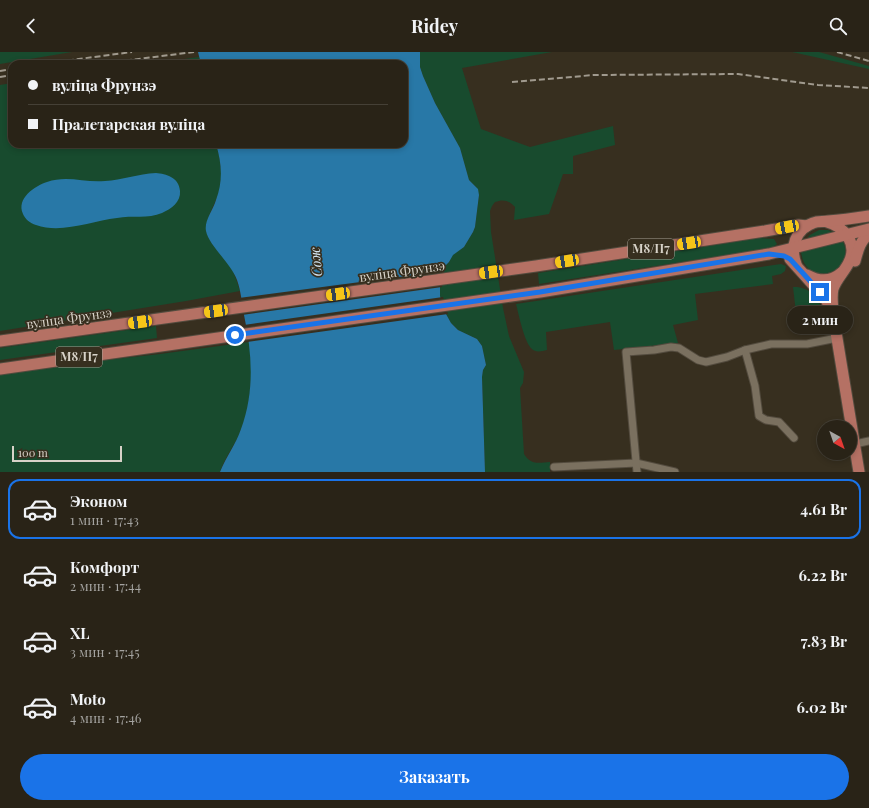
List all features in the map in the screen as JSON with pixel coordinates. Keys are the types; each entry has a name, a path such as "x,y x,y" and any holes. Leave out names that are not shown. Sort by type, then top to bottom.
{"main road":[{"name":"вуліца Фрунзэ","path":"0,341 536,266 765,232 798,225 807,226 813,223 869,216"},
{"path":"827,222 838,226 847,234"},
{"path":"793,249 795,240 800,232 807,226"},
{"path":"769,254 869,229"},
{"name":"М8/П7","path":"847,234 852,247 852,254 850,261 833,288 832,294 833,314 851,420"},
{"path":"833,302 840,285 853,268 858,248 869,234"},
{"name":"М8/П7","path":"793,249 796,264"},
{"name":"М8/П7","path":"0,368 540,292 769,254 784,256 796,264 825,298 833,314"},
{"path":"805,275 813,279 830,279 838,276 844,270"},
{"name":"М8/П7","path":"857,458 859,472"}],"street":[{"path":"637,472 626,352 671,347 679,348 698,360 706,362 771,344 807,344 837,338"},
{"path":"745,350 755,386 760,416 766,420 779,422 794,438"},
{"path":"857,444 869,441"},
{"path":"554,467 636,463 675,472"}],"green space":[{"path":"0,52 72,52 24,60 8,60 8,63 0,64"},
{"path":"420,52 552,52 462,68 481,129 530,147 613,126 615,145 573,156 573,174 563,174 549,214 514,220 515,207 503,200 495,202 490,211 491,232 503,308 509,336 524,372 523,383 520,388 524,454 532,462 550,462 550,472 485,472 482,376 486,365 482,346 477,339 458,330 451,323 446,314 440,296 442,269 449,262 452,255 464,247 473,232 479,195 476,187 469,180 460,148 435,103 423,76 420,67"},
{"path":"792,52 819,52 869,66 869,69"},
{"path":"199,57 200,60 178,60"},
{"path":"8,84 8,148 217,148 220,162 221,180 219,192 210,212 206,228 208,237 232,269 240,291 0,331 0,85"},
{"path":"819,230 828,230 835,233 804,242 810,235"},
{"path":"759,238 774,239 777,244 772,248 539,284 538,273"},
{"path":"842,240 846,251 844,261 838,268 820,274 811,271 804,263 801,251"},
{"path":"781,264 786,266 785,271 781,274 772,276 773,284 695,294 698,320 673,325 678,343 614,350 610,322 546,332 547,350 535,351 529,346 522,328 516,304"},
{"path":"793,287 803,288 812,293 818,300 821,309 796,313"},
{"path":"156,326 157,338 0,360 0,348"},
{"path":"249,342 251,379 248,404 242,428 220,472 0,472 0,375 88,362"}],"water":[{"name":"Сож","path":"198,52 420,52 420,67 423,76 435,103 460,148 469,180 478,189 479,195 473,232 464,247 453,255 442,269 440,296 446,314 451,323 458,330 477,339 482,346 486,365 483,370 482,377 485,472 220,472 239,435 248,400 251,372 249,344 237,280 230,267 211,243 206,231 206,223 216,200 221,179 220,159 217,148 408,148 408,60 200,60"},
{"path":"156,173 168,175 175,179 180,191 179,199 175,205 157,215 123,217 66,228 56,228 34,224 26,219 23,214 22,203 24,198 37,186 47,182 62,179 105,181"}],"pier":[{"path":"444,271 442,287 242,315 239,298"},
{"path":"443,297 448,314 247,342 244,325"}],"railway":[{"path":"71,60 132,52"},
{"path":"131,60 194,52"},
{"path":"837,52 869,61"},
{"path":"0,71 8,70"},
{"path":"512,82 594,75 738,74 818,85 869,88"},
{"path":"0,77 8,76"}],"route":[{"path":"235,335 540,292 769,254 784,256 790,259 820,292"}]}
